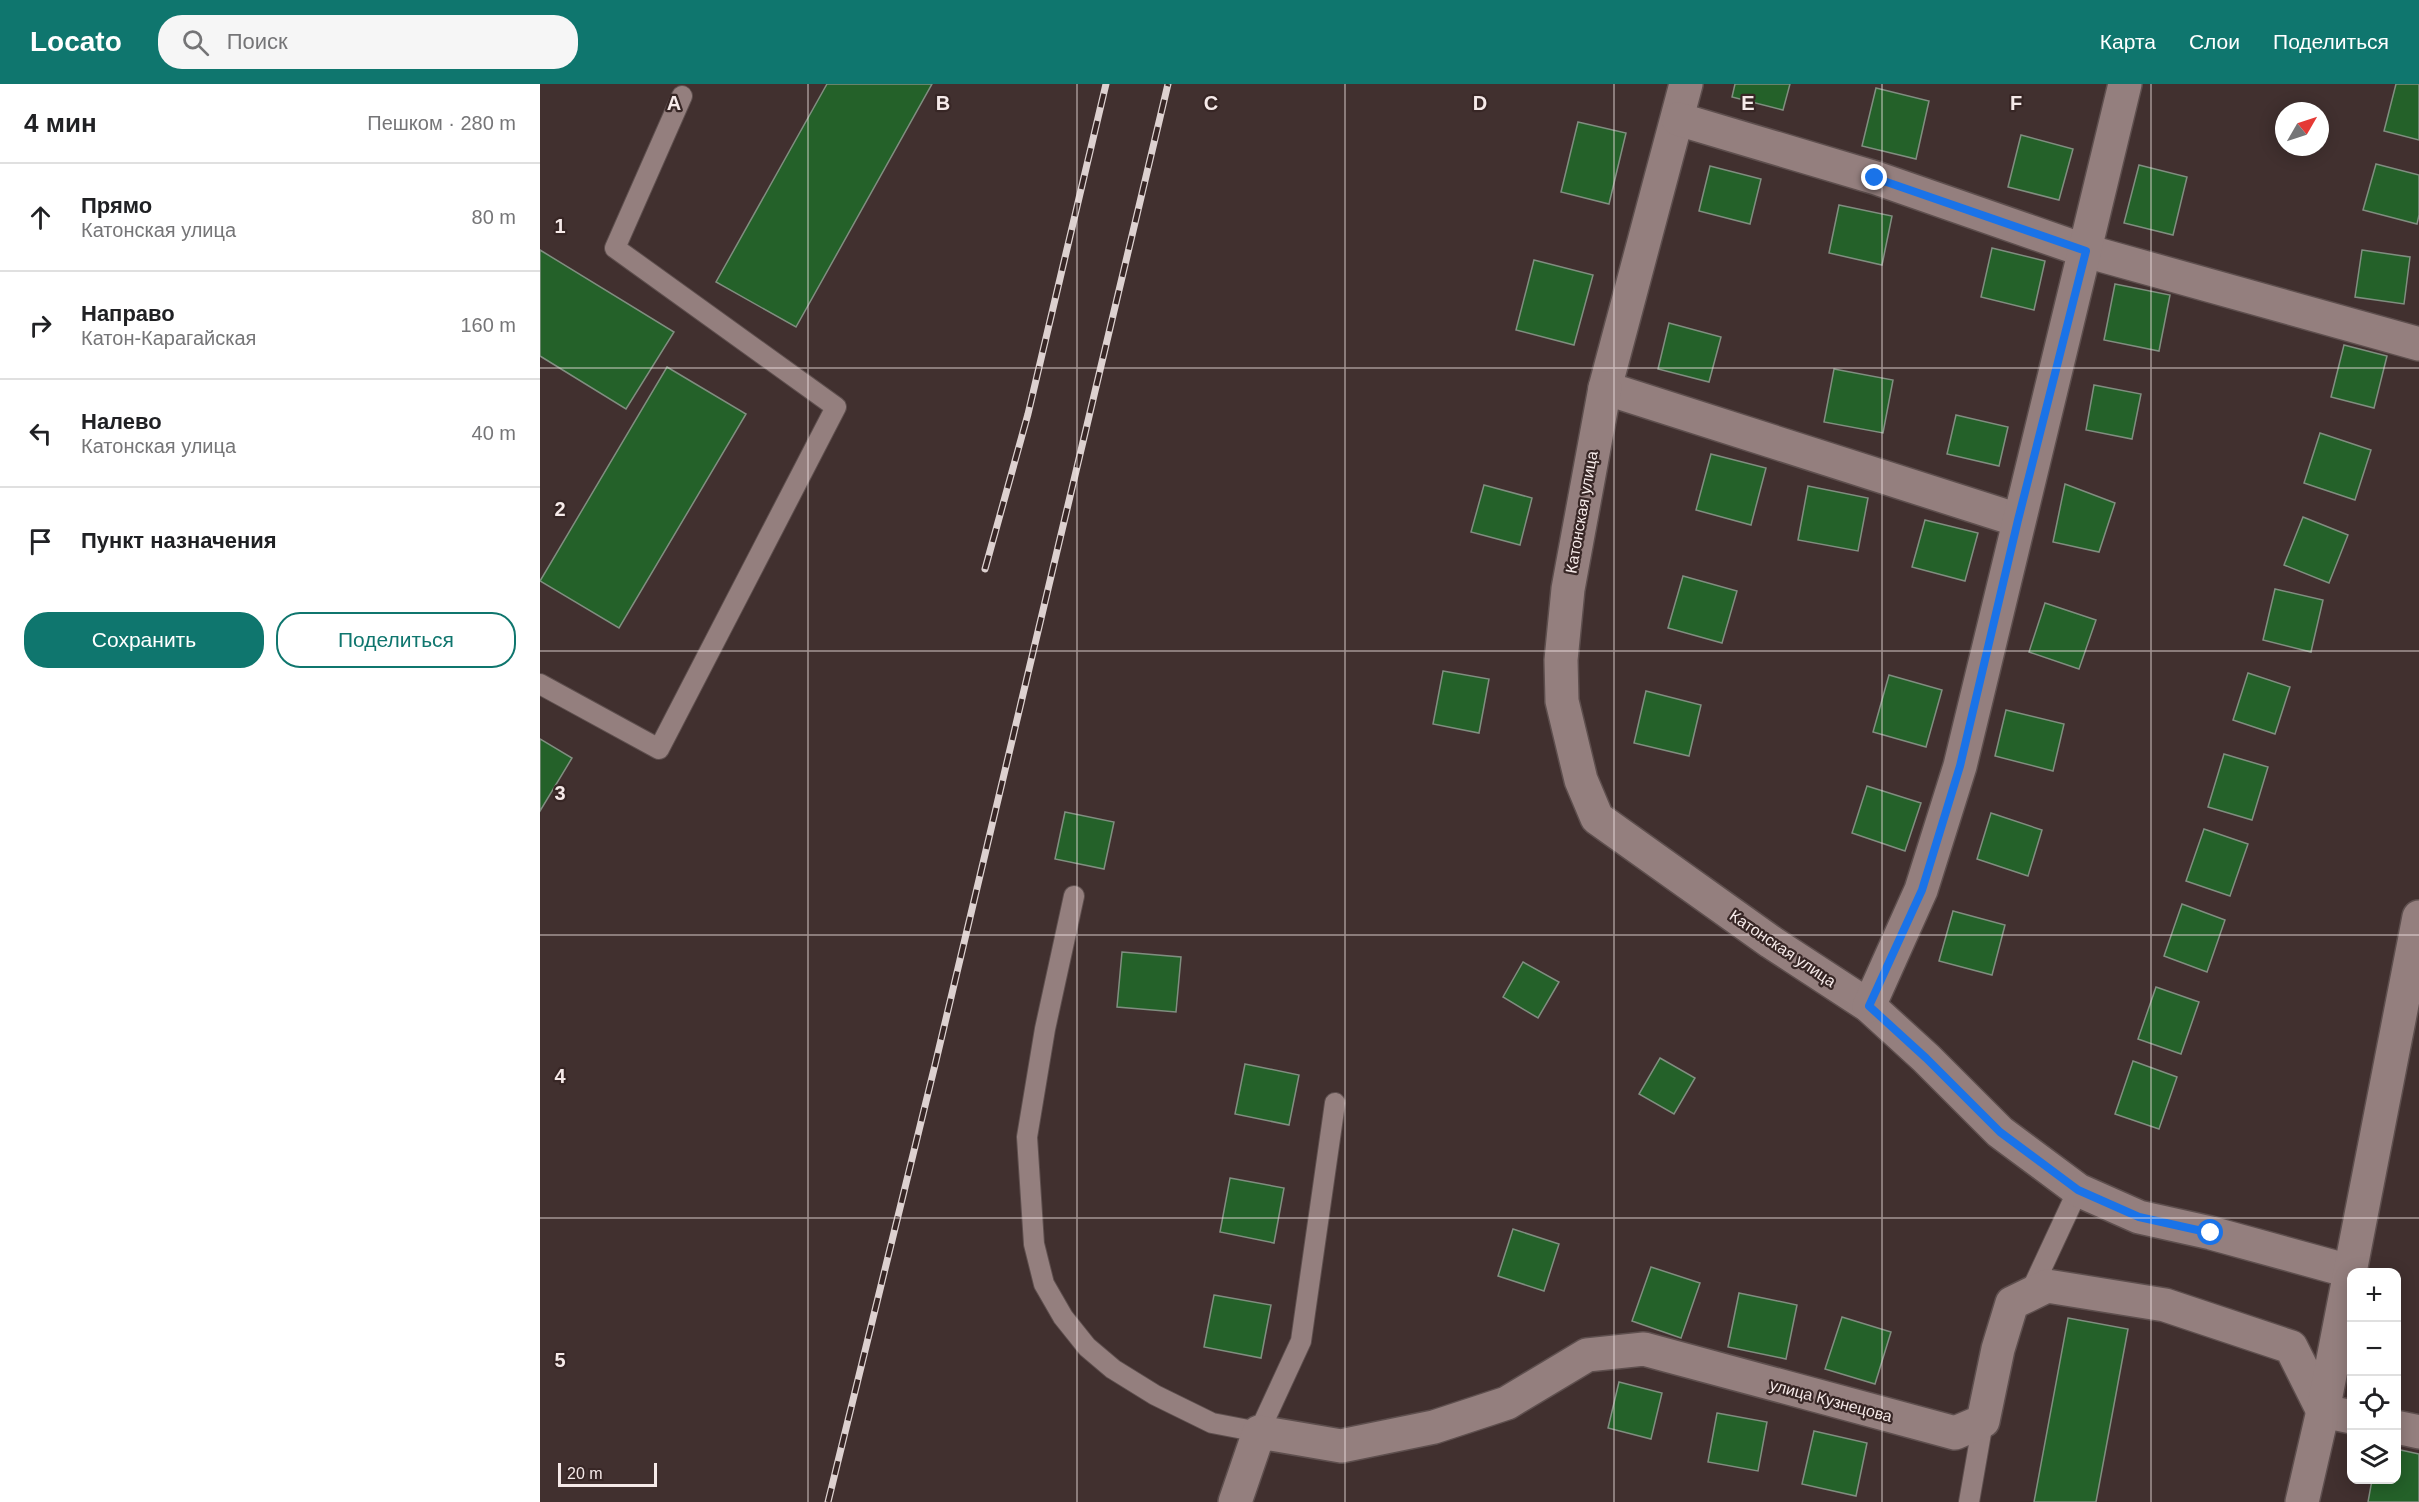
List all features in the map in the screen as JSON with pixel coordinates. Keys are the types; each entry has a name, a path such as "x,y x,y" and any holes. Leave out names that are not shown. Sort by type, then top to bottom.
{"street":[{"name":"Катонская улица","path":"1686,84 1605,388 1569,577 1561,660 1564,710 1581,780 1597,818 1771,942 1869,1006 1926,1058 2000,1132 2078,1190 2139,1217 2211,1233 2347,1270"},
{"path":"1869,1006 1922,890 1953,789 2125,84"},
{"path":"1678,119 1875,178 2086,251 2419,344"},
{"path":"1605,388 2018,520"},
{"path":"2350,1268 2419,917"},
{"name":"улица Кузнецова","path":"1259,1432 1341,1446 1434,1427 1507,1403 1587,1355 1644,1349 1955,1433 1983,1421 1998,1349 2012,1303 2046,1286 2165,1305 2291,1347 2337,1414"},
{"path":"2302,1502 2337,1414 2347,1295"},
{"path":"2401,1428 2419,1432"},
{"path":"1235,1502 1259,1432"}],"lane":[{"path":"540,684 659,749 836,407 615,248 682,96"},
{"path":"1074,896 1045,1029 1027,1137 1034,1244 1044,1284 1063,1317 1087,1347 1113,1368 1155,1395 1212,1423 1259,1432 1301,1341 1335,1103"},
{"path":"2029,1295 2078,1190"},
{"path":"1969,1502 1988,1399"}],"building":[{"path":"827,84 932,84 796,327 716,282"},
{"path":"1735,84 1790,84 1783,110 1732,97"},
{"path":"2396,84 2419,84 2419,140 2384,131"},
{"path":"1876,88 1929,101 1916,159 1862,146"},
{"path":"1578,122 1626,133 1609,204 1561,192"},
{"path":"2021,135 2073,149 2059,200 2008,187"},
{"path":"2376,164 2419,175 2417,224 2363,210"},
{"path":"2139,165 2187,177 2173,235 2124,223"},
{"path":"1710,166 1761,179 1750,224 1699,211"},
{"path":"1839,205 1892,216 1882,265 1829,253"},
{"path":"1992,248 2045,261 2034,310 1981,297"},
{"path":"540,250 674,332 626,409 540,356"},
{"path":"2362,250 2410,257 2404,304 2355,297"},
{"path":"1534,260 1593,275 1574,345 1516,330"},
{"path":"2115,284 2170,295 2159,351 2104,340"},
{"path":"1669,323 1721,337 1709,382 1658,369"},
{"path":"2344,345 2387,356 2374,408 2331,397"},
{"path":"667,367 746,414 619,628 540,581"},
{"path":"1834,369 1893,380 1883,433 1824,422"},
{"path":"2094,385 2141,394 2132,439 2086,430"},
{"path":"1956,415 2008,427 1999,466 1947,454"},
{"path":"2320,433 2371,450 2355,500 2304,483"},
{"path":"1711,454 1766,468 1751,525 1696,510"},
{"path":"2065,484 2115,503 2099,552 2053,542"},
{"path":"1484,485 1532,498 1520,545 1471,532"},
{"path":"1808,486 1868,498 1858,551 1798,540"},
{"path":"2303,517 2348,535 2329,583 2284,565"},
{"path":"1925,520 1978,533 1965,581 1912,567"},
{"path":"1683,576 1737,591 1722,643 1668,628"},
{"path":"2275,589 2323,600 2311,652 2263,640"},
{"path":"2045,603 2096,620 2079,669 2029,652"},
{"path":"1443,671 1489,679 1479,733 1433,724"},
{"path":"2248,673 2290,687 2275,734 2233,720"},
{"path":"1889,675 1942,690 1926,747 1873,732"},
{"path":"1646,691 1701,705 1689,756 1634,743"},
{"path":"2006,710 2064,724 2053,771 1995,756"},
{"path":"540,739 572,758 540,811"},
{"path":"2224,754 2268,767 2252,820 2208,807"},
{"path":"1867,786 1921,803 1905,851 1852,833"},
{"path":"1065,812 1114,822 1104,869 1055,859"},
{"path":"1991,813 2042,830 2028,876 1977,859"},
{"path":"2204,829 2248,844 2230,896 2186,881"},
{"path":"2182,904 2225,920 2207,972 2164,956"},
{"path":"1953,911 2005,925 1992,975 1939,961"},
{"path":"1122,952 1181,957 1176,1012 1117,1007"},
{"path":"1523,962 1559,982 1538,1018 1503,997"},
{"path":"2156,987 2199,1002 2181,1054 2138,1039"},
{"path":"1660,1058 1695,1078 1674,1114 1639,1094"},
{"path":"2133,1061 2177,1077 2159,1129 2115,1114"},
{"path":"1245,1064 1299,1075 1289,1125 1235,1114"},
{"path":"1230,1178 1284,1188 1274,1243 1220,1232"},
{"path":"1513,1229 1559,1244 1544,1291 1498,1276"},
{"path":"1651,1267 1700,1283 1681,1338 1632,1321"},
{"path":"1739,1293 1797,1305 1786,1359 1728,1347"},
{"path":"1214,1295 1271,1305 1261,1358 1204,1347"},
{"path":"1842,1317 1891,1332 1875,1384 1825,1369"},
{"path":"2068,1318 2128,1329 2096,1502 2034,1502"},
{"path":"1619,1382 1662,1393 1651,1439 1608,1428"},
{"path":"1717,1413 1767,1422 1758,1471 1708,1462"},
{"path":"1814,1431 1867,1443 1856,1496 1802,1484"},
{"path":"2401,1450 2419,1454 2419,1502 2368,1502 2371,1484 2401,1484"}],"railway":[{"path":"985,569 1028,414 1106,84"},
{"path":"828,1502 935,1065 1168,84"}],"route":[{"path":"1875,178 2086,251 2018,520 1960,766 1922,890 1869,1006 1926,1058 2000,1132 2078,1190 2139,1217 2211,1233"}]}
